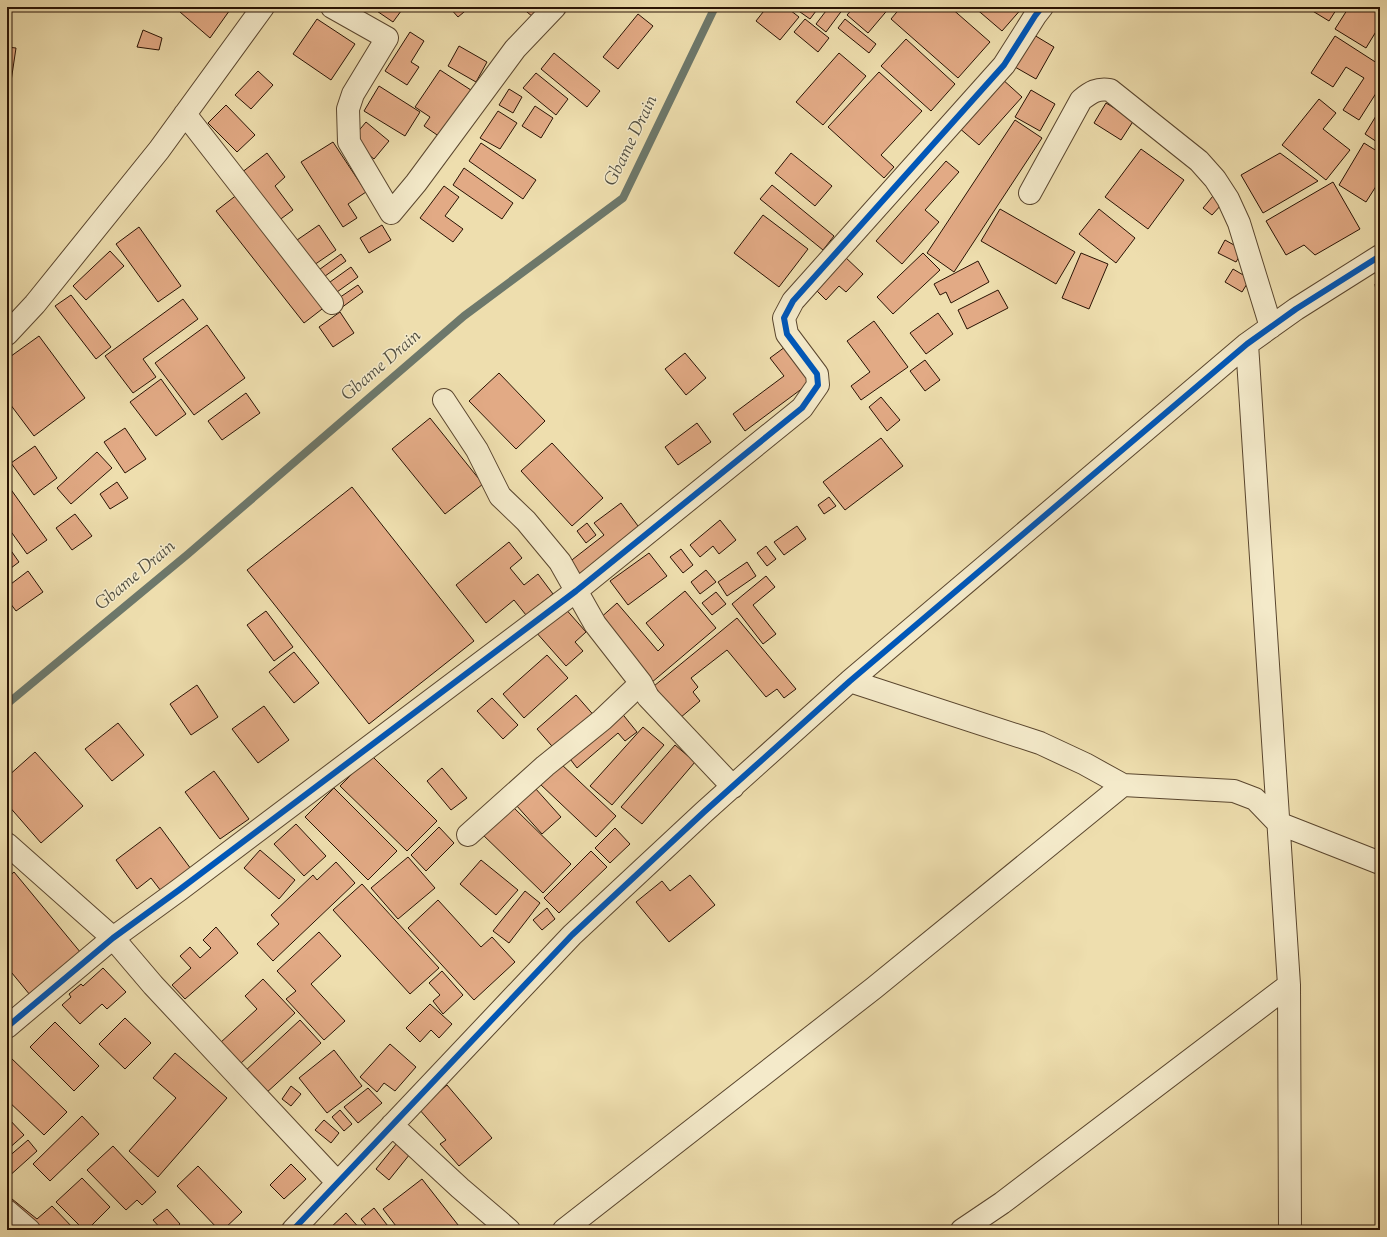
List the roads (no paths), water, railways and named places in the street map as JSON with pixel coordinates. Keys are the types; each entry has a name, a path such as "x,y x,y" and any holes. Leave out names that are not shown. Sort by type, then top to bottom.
{"street":[{"path":"7,334 40,298 159,150 263,7"},
{"path":"332,7 387,38 353,94 348,109 349,142 391,213 420,178 515,48 555,7"},
{"path":"7,1027 113,938 576,591 802,408 818,385 817,374 787,334 784,318 793,300 1004,65 1042,7"},
{"path":"1030,193 1081,100 1100,88 1110,90 1199,161 1215,179 1228,199 1239,222 1271,327"},
{"path":"185,114 332,303"},
{"path":"293,1230 572,935 850,681 1247,344 1380,256"},
{"path":"1247,344 1289,985 1290,1230"},
{"path":"444,400 477,450 500,496 526,521 560,562 595,624 641,683 648,696 733,787"},
{"path":"850,681 1040,743 1085,764 1123,785 1234,791 1255,798 1278,823 1380,863"},
{"path":"468,835 545,766 602,720 641,683"},
{"path":"564,1230 874,988 1123,785"},
{"path":"7,844 113,938 153,985 337,1182"},
{"path":"962,1230 1002,1203 1289,985"},
{"path":"392,1125 460,1188 509,1230"},
{"path":"7,1211 29,1230"}],"waterway":[{"name":"Gbame Drain","path":"7,704 188,554 464,316 623,198 715,7"}]}
